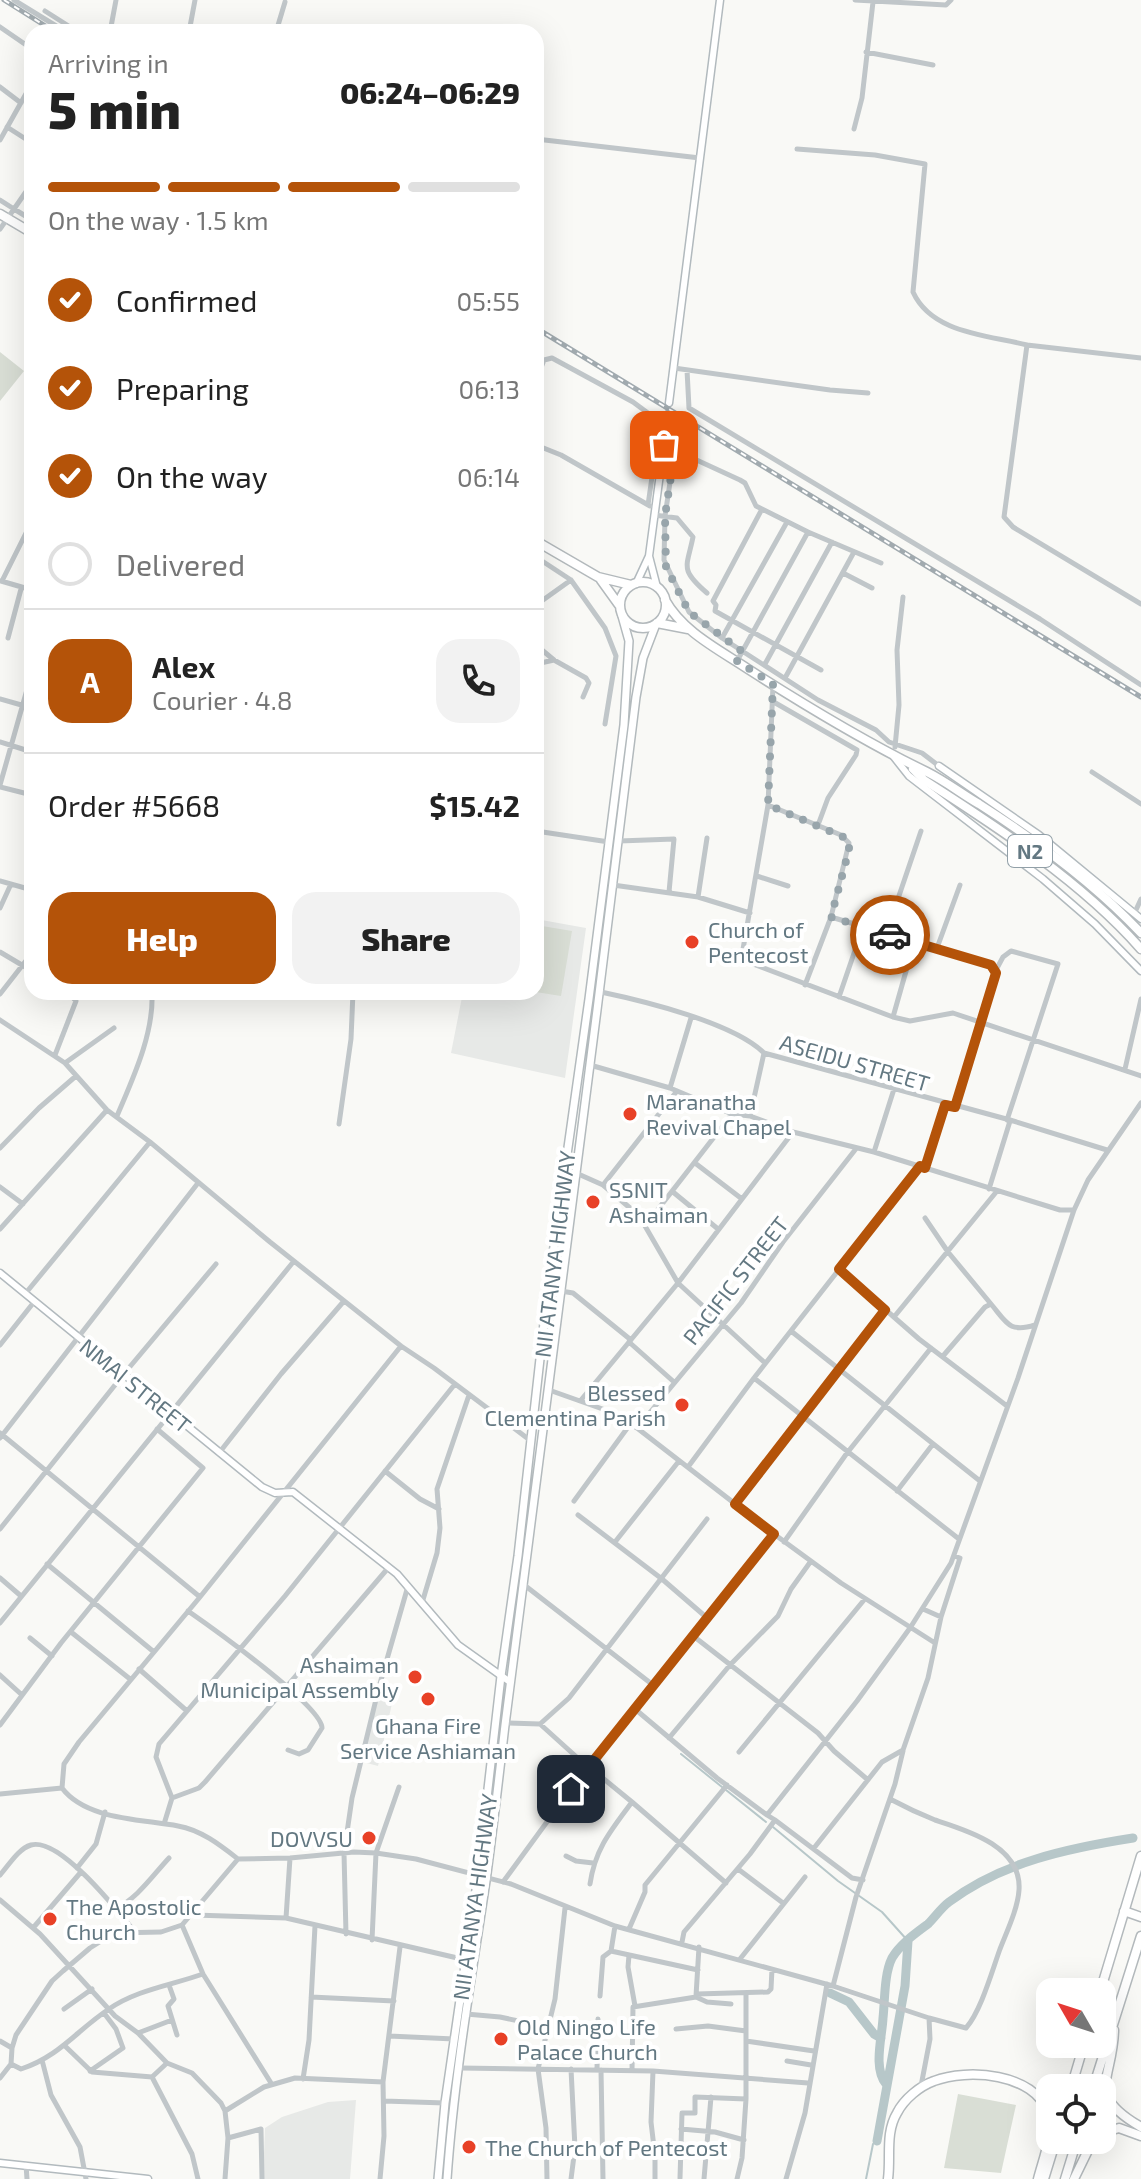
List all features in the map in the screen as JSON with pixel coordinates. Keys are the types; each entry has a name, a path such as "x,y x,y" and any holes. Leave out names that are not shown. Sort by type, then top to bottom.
{"highway":[{"path":"4,216 24,228"},
{"path":"544,546 598,577 615,583 647,583 657,587"},
{"path":"598,577 621,612"},
{"path":"621,612 621,597 634,584"},
{"name":"N2","path":"657,587 688,629 791,696 957,790 1044,849 1141,933"},
{"path":"657,623 664,612 665,600"},
{"name":"N2","path":"621,612 634,626 649,627 657,623 688,629"},
{"name":"N2","path":"910,766 924,780 1037,857 1141,949"},
{"path":"1104,1978 1141,1856"},
{"path":"1124,1911 1141,1917"},
{"path":"1116,2014 1141,1936"},
{"path":"1110,2058 1105,2078 1108,2098 1121,2115 1141,2127"},
{"path":"889,2178 890,2128 902,2105 921,2087 943,2078 965,2075 1005,2078 1026,2086 1041,2099 1049,2118 1049,2131 1038,2179"},
{"path":"1116,2129 1141,2136"},
{"path":"1044,2179 1052,2154"},
{"path":"1065,2179 1073,2154"},
{"path":"1074,2179 1086,2154"}],"main road":[{"name":"NII ATANYA HIGHWAY","path":"438,2179 454,2039 482,1877 501,1676 556,1228 614,842 629,667 627,631 621,612"},
{"path":"447,2179 482,1877 601,992 613,885 614,842 643,658 657,623"},
{"path":"581,1052 592,1054"},
{"path":"556,1228 567,1229"}],"street":[{"path":"14,0 53,24"},
{"path":"112,24 116,0"},
{"path":"190,24 195,0"},
{"path":"669,403 720,0"},
{"path":"855,0 946,5 951,0"},
{"path":"278,24 285,2"},
{"path":"854,129 862,98 873,2"},
{"path":"45,11 65,24"},
{"path":"0,27 24,44"},
{"path":"866,52 933,65"},
{"path":"0,87 21,103"},
{"path":"0,139 24,98"},
{"path":"7,127 24,138"},
{"path":"544,140 700,158"},
{"path":"797,149 875,155 925,164 913,292 918,304 933,316 959,329 1027,345 1141,358"},
{"path":"0,229 4,216 14,209 24,195"},
{"path":"0,200 24,215"},
{"path":"1027,345 1004,517 1013,527 1141,604"},
{"path":"544,360 552,358 633,402 656,419 659,428 649,556 657,587"},
{"path":"674,368 868,393"},
{"path":"687,370 689,408 1015,604 1141,685"},
{"path":"652,510 668,414"},
{"path":"664,445 740,480 748,488 753,503 762,509 881,563"},
{"path":"544,448 561,455 652,510 679,519 693,537 686,558 688,569 693,581 707,593"},
{"path":"675,449 665,516 666,567 687,609 743,652 837,711 876,730 895,745 922,753 1019,819 1141,919"},
{"path":"762,509 713,601 715,612 821,670"},
{"path":"722,638 787,522"},
{"path":"737,661 808,532"},
{"path":"765,664 832,542"},
{"path":"24,543 1,581 24,589"},
{"path":"785,678 854,552"},
{"path":"634,584 649,556"},
{"path":"544,562 571,580 605,628 617,661 605,724"},
{"path":"843,573 872,588"},
{"path":"544,599 571,580"},
{"path":"8,638 21,589"},
{"path":"903,597 897,650 899,705 894,757 909,776 1043,879 1095,924 1141,971"},
{"path":"544,652 586,678 589,683 583,697"},
{"path":"544,662 554,660"},
{"path":"617,661 629,667"},
{"path":"773,684 768,805 743,958 805,985 893,1017 910,1021 953,1013 1141,1076"},
{"path":"772,701 791,696"},
{"path":"24,698 0,786 24,793"},
{"path":"0,699 22,705"},
{"path":"772,701 857,750 828,798 818,825"},
{"path":"0,742 24,749"},
{"path":"1092,772 1141,804"},
{"path":"768,805 841,835 849,843 831,917 805,985"},
{"path":"886,934 921,831"},
{"path":"544,832 614,842 674,839 669,892"},
{"path":"698,897 707,838"},
{"path":"757,876 788,886"},
{"path":"0,881 24,888"},
{"path":"0,908 11,884"},
{"path":"613,885 698,897 750,913"},
{"path":"937,948 960,885"},
{"path":"1135,912 1141,899"},
{"path":"831,917 991,965 996,970"},
{"path":"839,997 863,927"},
{"path":"893,1017 914,943"},
{"path":"955,1107 996,970 1003,957 1011,951 1058,964 989,1189"},
{"path":"0,952 22,965"},
{"path":"0,994 24,963"},
{"name":"ASEIDU STREET","path":"601,992 664,1007 750,1040 764,1053 1107,1150"},
{"path":"1125,1069 1141,999"},
{"path":"55,1055 75,1000"},
{"path":"117,1116 146,1035 152,1000"},
{"path":"339,1124 351,1039 353,1000"},
{"path":"603,1185 643,1137 673,1090 691,1018"},
{"path":"0,1020 65,1063 107,1110 344,1301 532,1441"},
{"path":"65,1063 114,1028"},
{"path":"750,1116 764,1053"},
{"path":"590,1065 673,1090 732,1114 750,1116 855,1150 874,1152 1060,1210 1074,1210"},
{"path":"0,1148 76,1076"},
{"path":"874,1152 894,1089"},
{"path":"767,1815 826,1742 910,1628 954,1556 1074,1210 1088,1180 1141,1103"},
{"path":"688,1467 765,1363 923,1167 945,1105"},
{"path":"0,1229 107,1110"},
{"path":"645,1226 732,1114"},
{"path":"581,1400 678,1283 793,1132"},
{"path":"25,1294 150,1142"},
{"name":"PACIFIC STREET","path":"637,1428 722,1326 855,1150"},
{"path":"695,1162 742,1199"},
{"path":"575,1172 603,1185 630,1208 645,1226 678,1283 765,1363"},
{"path":"198,1183 1,1435 200,1597"},
{"path":"0,1187 23,1204"},
{"path":"894,1317 997,1191"},
{"path":"673,1192 719,1230"},
{"path":"925,1218 948,1252 1014,1329 1035,1325"},
{"path":"0,1623 294,1261"},
{"path":"0,1529 216,1264"},
{"path":"839,1269 931,1348 1007,1406"},
{"name":"NMAI STREET","path":"0,1273 262,1487 275,1493 283,1491"},
{"path":"558,1296 561,1291 573,1293 674,1382"},
{"path":"219,1453 344,1301"},
{"path":"0,1345 34,1302"},
{"path":"943,1356 981,1311 991,1304"},
{"path":"735,1504 885,1310"},
{"path":"791,1331 980,1481"},
{"path":"401,1346 70,1754 64,1764 62,1788 70,1799 105,1812 178,1826 206,1836 238,1859 344,1853 376,1853 416,1859 503,1882 615,1926 830,1985 966,2028 1003,1943 1019,1893 1018,1876 1003,1853 992,1843 972,1831 937,1820 890,1799"},
{"path":"784,1542 847,1453 931,1348"},
{"path":"754,1378 959,1539"},
{"path":"164,1825 172,1798 155,1753 159,1744 339,1530 455,1384"},
{"path":"549,1390 611,1412 631,1423 864,1600 935,1643"},
{"path":"422,1603 437,1553 440,1509 437,1489 469,1395"},
{"path":"574,1501 631,1423"},
{"path":"0,1725 93,1603 203,1468 157,1429"},
{"path":"897,1491 933,1444"},
{"path":"615,1542 679,1461"},
{"path":"384,1471 420,1499 440,1509"},
{"path":"283,1491 293,1492 389,1567 458,1645 510,1682"},
{"path":"578,1515 706,1617"},
{"path":"540,1724 569,1698 707,1519"},
{"path":"503,1882 589,1765 774,1534"},
{"path":"786,2179 798,2141 811,2065 830,1985 928,1678 941,1617 960,1558 954,1556"},
{"path":"669,1738 730,1665 778,1616 791,1589 811,1561"},
{"path":"47,1564 154,1652"},
{"path":"172,1798 199,1788 205,1782 389,1567"},
{"path":"0,1578 21,1596"},
{"path":"523,1584 653,1685"},
{"path":"346,1934 344,1853 352,1798 408,1586"},
{"path":"739,1752 864,1600"},
{"path":"923,1609 941,1617"},
{"path":"188,1611 240,1648 323,1724 303,1753 288,1750"},
{"path":"71,1632 130,1679"},
{"path":"692,1635 780,1704 868,1780"},
{"path":"30,1638 52,1656"},
{"path":"139,1669 187,1711"},
{"path":"0,1675 22,1695"},
{"path":"635,1709 727,1785 852,1878 863,1880"},
{"path":"505,1723 540,1724 726,1883"},
{"path":"814,1848 882,1762 903,1750"},
{"path":"629,1929 645,1885 727,1785"},
{"path":"372,1940 376,1853 399,1787"},
{"path":"0,1794 62,1788"},
{"path":"590,1884 593,1863 599,1855 601,1842 632,1802"},
{"path":"33,1928 96,1844 105,1812"},
{"path":"682,1942 684,1932 775,1820"},
{"path":"0,1875 23,1849 35,1844 53,1849 79,1870 135,1932"},
{"path":"566,1856 593,1863"},
{"path":"115,1909 140,1889 169,1858"},
{"path":"286,1918 290,1858"},
{"path":"0,2078 11,2064 16,2035 52,1981 114,1933 161,1932 182,1925 238,1859"},
{"path":"738,1869 783,1903"},
{"path":"740,1959 805,1877"},
{"path":"0,1900 33,1928 92,1989 116,2029 123,2048 90,2071"},
{"path":"547,2179 546,2128 538,2069 557,1986 565,1908"},
{"path":"193,1915 286,1918 466,1960"},
{"path":"182,1925 203,1974 271,2083"},
{"path":"303,2079 315,1926"},
{"path":"600,1996 603,1957 611,1951 615,1926"},
{"path":"380,2179 384,2136 383,2082 400,1947"},
{"path":"696,1995 699,1947"},
{"path":"611,1951 698,1970"},
{"path":"629,1955 635,2006 632,2009 632,2071"},
{"path":"635,2006 696,1995 768,1992 771,1989 772,1969"},
{"path":"11,2064 21,2069 42,2060 65,2046 106,2011 133,1997 203,1974"},
{"path":"169,1985 174,1999 168,2006 177,2035"},
{"path":"64,2009 92,1989"},
{"path":"737,2179 744,2140 746,2099 746,1994"},
{"path":"696,1995 707,2002 731,2004"},
{"path":"311,1997 394,2001"},
{"path":"106,2011 138,2033 167,2063 192,2073 225,2111 228,2138 225,2179"},
{"path":"466,2014 500,2017 548,2028"},
{"path":"921,2087 930,2039 929,2018"},
{"path":"598,2019 603,2179"},
{"path":"138,2033 172,2020"},
{"path":"676,2029 708,2026 747,2031"},
{"path":"389,2036 454,2039"},
{"path":"0,2041 12,2048"},
{"path":"746,2041 814,2051"},
{"path":"65,2046 90,2071 104,2075 152,2077 167,2063"},
{"path":"42,2060 51,2095 80,2147 86,2179"},
{"path":"787,2061 811,2065"},
{"path":"460,2068 653,2071 808,2083"},
{"path":"571,2069 575,2148 571,2179"},
{"path":"653,2071 651,2122 655,2179"},
{"path":"152,2077 192,2154 198,2179"},
{"path":"225,2111 271,2083 303,2079 383,2082"},
{"path":"680,2178 682,2113 695,2113 695,2097 746,2099"},
{"path":"704,2179 711,2097"},
{"path":"384,2101 445,2103"},
{"path":"228,2138 261,2129 262,2179"},
{"path":"681,2129 709,2131 744,2140"},
{"path":"0,2163 148,2179"},
{"path":"26,2165 27,2179"},
{"path":"56,2168 56,2179"}],"shaded area":[{"path":"0,352 24,371 0,401"},
{"path":"544,920 586,928 565,1078 451,1053 461,1000 544,1000"},
{"path":"544,926 572,931 561,996 544,993"},
{"path":"378,1695 393,1699 378,1766 363,1762"},
{"path":"958,2094 1016,2105 1001,2173 944,2168"},
{"path":"356,2100 350,2179 263,2179 265,2128 282,2117 328,2102"}],"waterway":[{"path":"681,1754 722,1787"},
{"path":"726,1790 766,1822"},
{"path":"773,1827 838,1881 882,1912 908,1941"},
{"path":"886,2084 879,2061 886,1979 889,1964 904,1943 949,1902 991,1877 1061,1852 1133,1838"},
{"path":"877,2141 905,1986 908,1941"},
{"path":"830,1993 849,2002 874,2034 881,2038"},
{"path":"866,2179 873,2144 877,2141"}],"railway":[{"path":"4,0 42,24"},
{"path":"544,333 1141,697"}],"way so far":[{"path":"664,445 675,449 665,516 666,567 689,612 743,652 737,661 773,684 768,805 846,838 849,850 831,917 890,935"}],"place":[{"name":"Church of Pentecost","path":"692,942"},
{"name":"Maranatha Revival Chapel","path":"630,1114"},
{"name":"SSNIT Ashaiman","path":"593,1202"},
{"name":"Blessed Clementina Parish","path":"682,1405"},
{"name":"Ashaiman Municipal Assembly","path":"415,1677"},
{"name":"Ghana Fire Service Ashiaman","path":"428,1699"},
{"name":"DOVVSU","path":"369,1838"},
{"name":"The Apostolic Church","path":"50,1919"},
{"name":"Old Ningo Life Palace Church","path":"501,2039"},
{"name":"The Church of Pentecost","path":"469,2147"}],"route":[{"path":"571,1789 774,1534 735,1504 885,1310 839,1269 920,1166 925,1168 945,1105 955,1107 996,973 991,965 890,935"}]}
